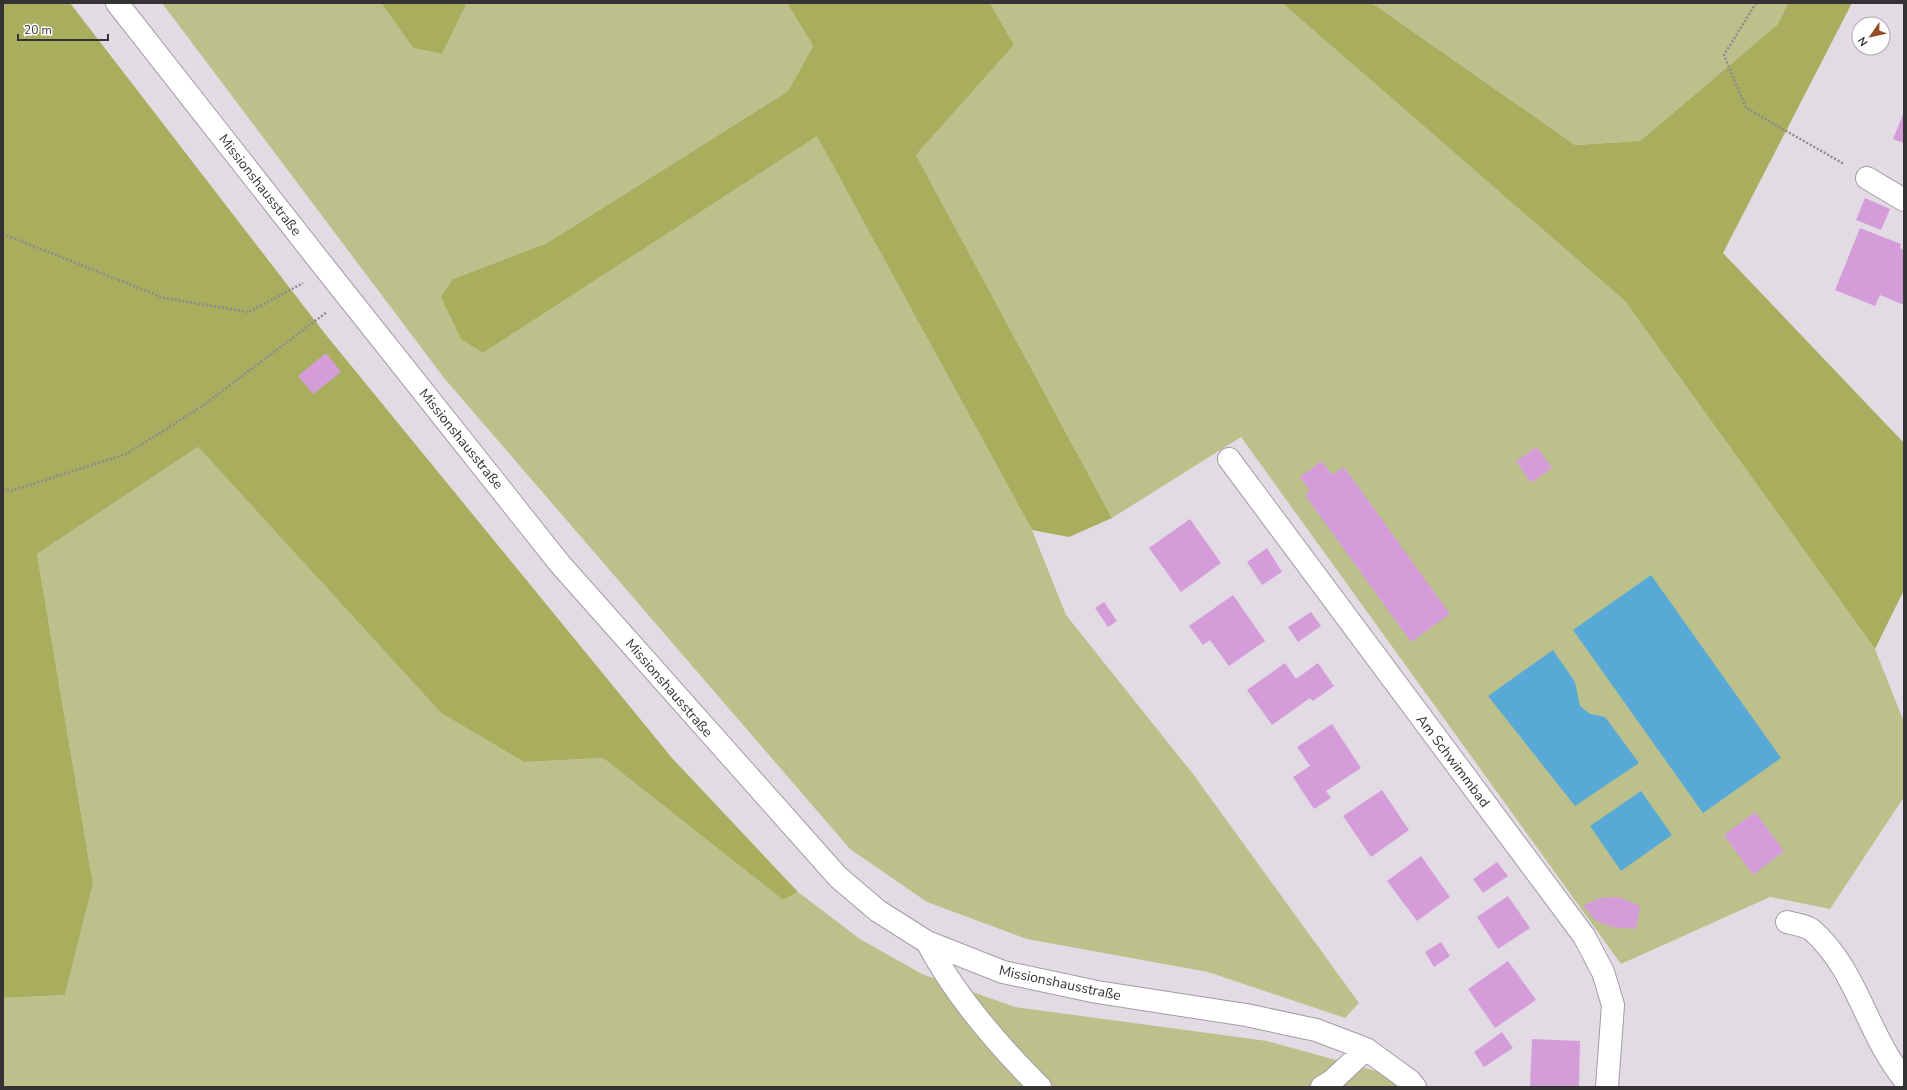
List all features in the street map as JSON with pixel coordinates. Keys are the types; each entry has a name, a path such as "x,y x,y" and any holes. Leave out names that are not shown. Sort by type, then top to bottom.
{"street":[{"name":"Missionshausstraße","path":"117,3 560,564 838,877 878,911 927,942 1003,972 1097,992 1246,1015 1316,1030 1366,1049 1410,1081 1415,1087"},
{"path":"1867,178 1904,200"},
{"name":"Am Schwimmbad","path":"1229,459 1584,936 1603,972 1613,1005 1607,1087"},
{"path":"1788,922 1812,929 1843,966 1870,1024 1904,1079"},
{"path":"927,942 942,971 974,1013 1040,1087"},
{"path":"1322,1087 1332,1081 1366,1049"}],"path":[{"path":"1756,3 1724,56 1746,108 1867,178"},
{"path":"3,234 164,298 249,312 304,283 325,268"},
{"path":"3,489 11,491 126,454 201,407 327,311"}],"green space":[{"path":"3,3 70,3 326,335 672,758 798,892 783,900 603,758 524,762 441,713 198,447 37,554 93,884 65,995 3,998"},
{"path":"162,3 381,3 413,48 442,54 467,3 787,3 813,46 788,91 547,243 453,279 483,353 817,135 1032,530 1066,615 1193,774 1359,1003 1345,1018 1208,972 1027,939 927,902 850,849 444,378"},
{"path":"381,3 467,3 442,54 413,48"},
{"path":"787,3 990,3 1014,45 916,155 1112,518 1069,537 1032,530 817,136 483,353 461,339 441,297 453,279 547,243 788,91 813,46"},
{"path":"990,3 1282,3 1625,301 1875,649 1904,722 1904,797 1830,909 1770,897 1621,964 1241,437 1112,518 916,155 1014,45"},
{"path":"1282,3 1372,3 1575,145 1640,141 1778,24 1788,3 1852,3 1723,253 1904,443 1904,590 1875,649 1625,301"},
{"path":"1372,3 1788,3 1778,24 1640,141 1575,145"},
{"path":"198,447 441,713 524,762 603,758 783,900 798,892 860,939 922,974 1015,1007 1267,1041 1383,1073 1402,1087 3,1087 3,998 65,995 93,884 37,554"}],"water":[{"path":"1651,575 1781,758 1703,813 1573,630"},
{"path":"1553,650 1575,682 1580,706 1590,714 1605,717 1639,763 1575,806 1488,696"},
{"path":"1641,791 1672,835 1621,871 1590,826"}],"building":[{"path":"1904,112 1904,143 1893,139"},
{"path":"1865,198 1890,209 1881,230 1856,220"},
{"path":"1860,228 1901,244 1900,248 1904,250 1904,305 1880,295 1875,306 1835,290"},
{"path":"326,353 341,372 313,394 298,376"},
{"path":"1537,447 1552,468 1531,483 1516,461"},
{"path":"1322,461 1332,475 1344,467 1450,614 1411,642 1305,495 1310,491 1300,477"},
{"path":"1190,519 1221,563 1181,592 1149,548"},
{"path":"1267,548 1282,572 1262,585 1247,562"},
{"path":"1233,595 1265,641 1229,666 1210,640 1203,645 1189,626"},
{"path":"1104,602 1117,621 1108,627 1095,608"},
{"path":"1311,612 1321,626 1298,642 1288,627"},
{"path":"1285,663 1296,679 1318,663 1334,686 1313,701 1310,698 1272,725 1247,690"},
{"path":"1332,724 1361,768 1326,791 1331,798 1314,809 1293,777 1310,766 1297,747"},
{"path":"1382,790 1409,830 1371,857 1343,816"},
{"path":"1755,812 1784,851 1753,875 1724,835"},
{"path":"1421,856 1450,897 1417,921 1387,881"},
{"path":"1497,862 1508,876 1483,893 1473,879"},
{"path":"1508,896 1530,928 1498,949 1477,917"},
{"path":"1619,897 1640,906 1636,929 1612,927 1595,920 1583,905 1600,898"},
{"path":"1441,942 1450,956 1434,967 1425,952"},
{"path":"1508,961 1536,1000 1495,1028 1468,989"},
{"path":"1502,1032 1513,1048 1484,1067 1474,1052"},
{"path":"1532,1039 1580,1041 1579,1087 1530,1087"}]}
